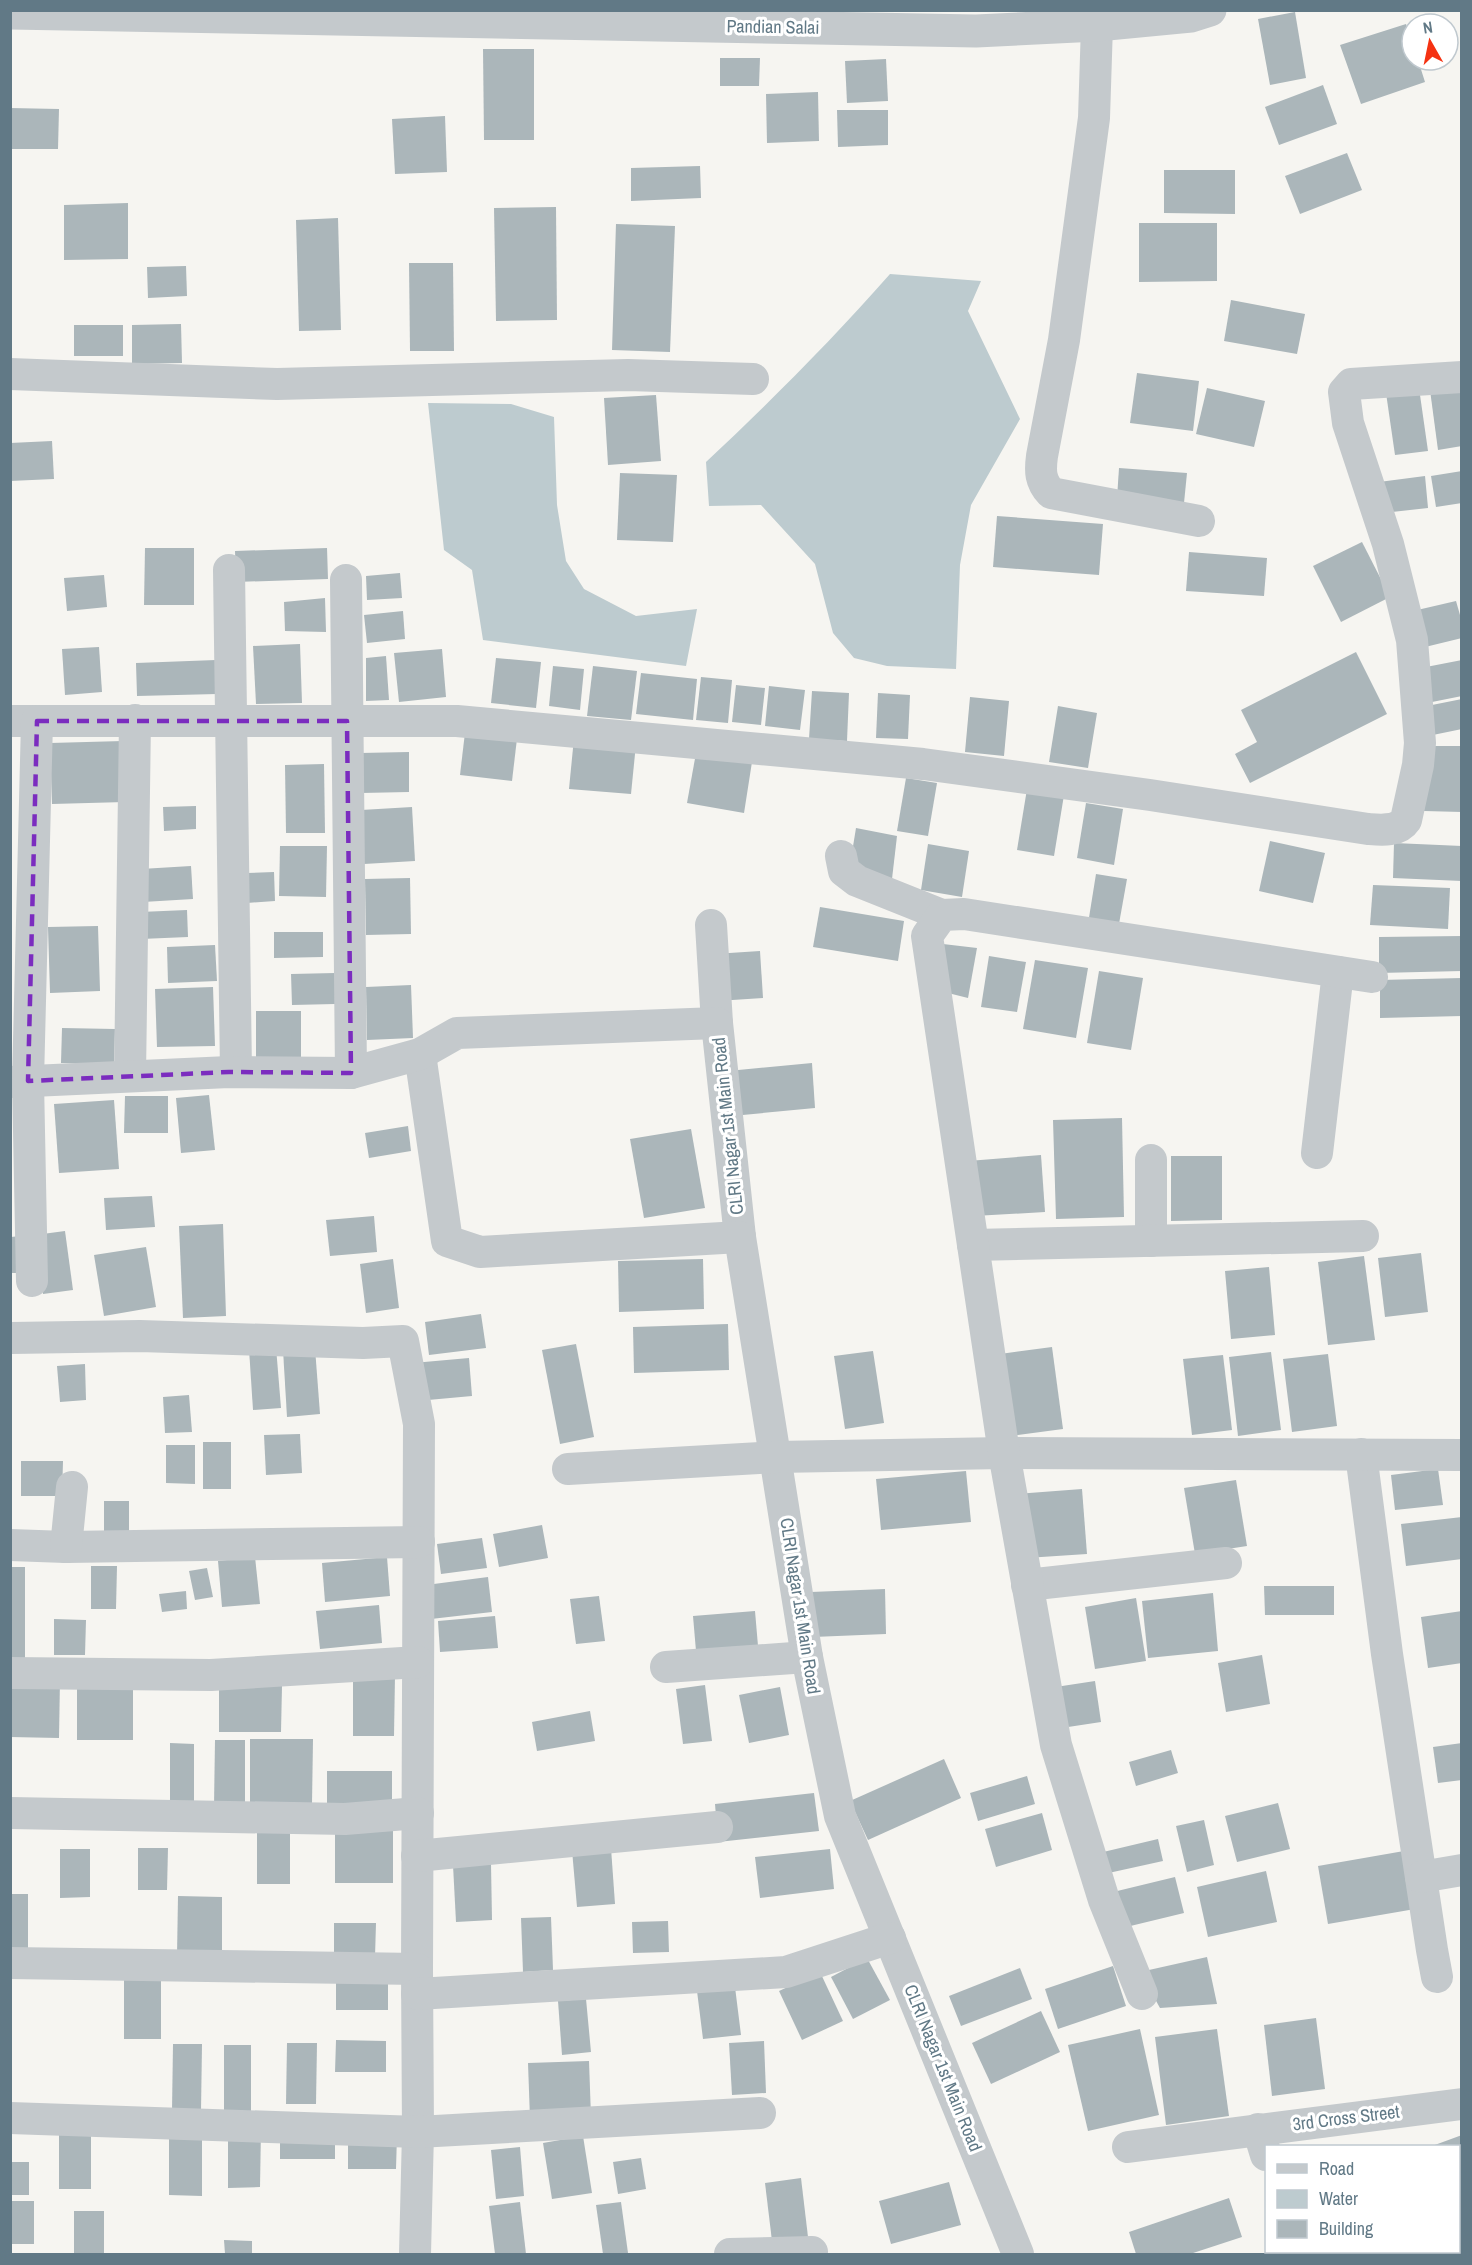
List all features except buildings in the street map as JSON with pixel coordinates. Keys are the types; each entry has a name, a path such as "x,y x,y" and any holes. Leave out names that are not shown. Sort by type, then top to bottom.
{"street":[{"name":"Pandian Salai","path":"10,13 977,21 1097,25 1191,16 1210,10"},
{"path":"1097,25 1095,118 1064,340 1042,456 1041,477 1043,484 1051,493 1199,522"},
{"path":"10,374 277,384 628,375 753,379"},
{"path":"32,1281 19,1081 24,721 457,721 912,763 1161,797 1382,831 1393,829 1402,826 1406,820 1418,765 1420,743 1412,640 1388,544 1348,423 1344,392 1351,384 1461,377"},
{"path":"229,570 236,1072"},
{"path":"346,580 351,1073"},
{"path":"130,1076 135,720"},
{"path":"841,856 844,871 857,881 942,915 964,914 1372,977"},
{"path":"942,915 927,936 1004,1453 1056,1745 1104,1900 1142,1994"},
{"name":"CLRI Nagar 1st Main Road","path":"711,925 717,1023 740,1236 807,1657 840,1816 1018,2254"},
{"path":"1317,1153 1338,972"},
{"path":"19,1081 236,1072 351,1073 420,1054 457,1033 717,1023"},
{"path":"420,1054 447,1241 480,1252 740,1236"},
{"path":"1151,1160 1151,1241"},
{"path":"974,1245 1363,1236"},
{"path":"11,1338 140,1336 363,1343 403,1341 419,1424 418,2132 415,2254"},
{"path":"568,1468 776,1457 1004,1453 1461,1455"},
{"path":"1361,1454 1387,1653 1437,1977"},
{"path":"66,1548 72,1487"},
{"path":"10,1545 66,1548 419,1542"},
{"path":"1027,1585 1226,1563"},
{"path":"666,1667 807,1657"},
{"path":"10,1673 211,1675 418,1662"},
{"path":"10,1813 345,1819 418,1813"},
{"path":"417,1856 717,1827"},
{"path":"1420,1877 1461,1870"},
{"path":"10,1963 417,1981 786,1972 890,1938"},
{"name":"3rd Cross Street","path":"1128,2147 1262,2142 1461,2104"},
{"path":"10,2118 418,2132 760,2113"},
{"path":"730,2254 812,2252"}],"highlighted area":[{"path":"37,721 347,721 351,1073 229,1072 28,1081"}],"water":[{"path":"890,274 981,281 968,311 1020,419 971,505 960,565 956,669 887,666 854,658 833,633 815,564 761,505 709,506 706,462 754,417 846,323"},
{"path":"428,403 511,404 554,417 557,505 566,561 584,589 636,616 697,609 686,666 483,640 472,570 444,550"}]}
